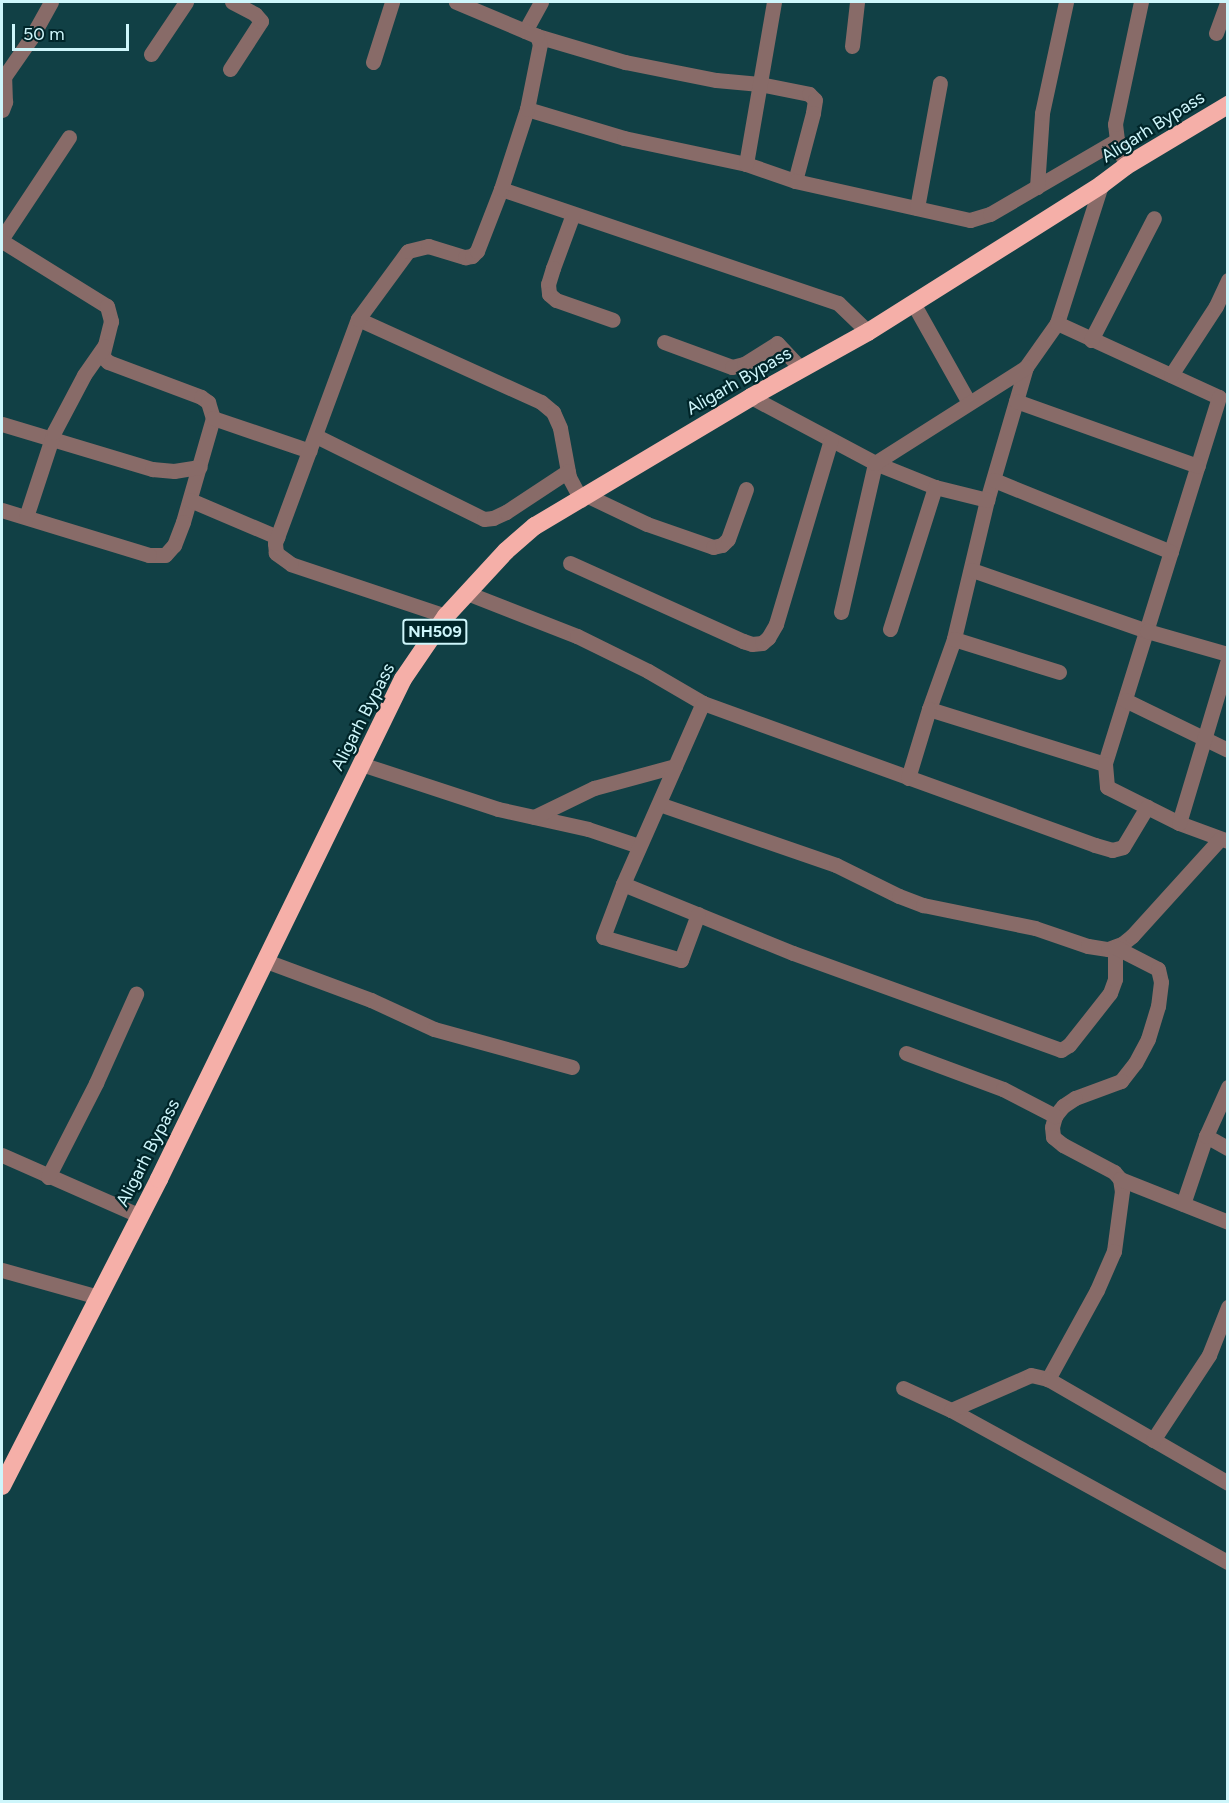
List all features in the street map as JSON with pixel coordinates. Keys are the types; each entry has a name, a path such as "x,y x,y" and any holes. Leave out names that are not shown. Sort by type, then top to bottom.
{"highway":[{"name":"Aligarh Bypass","path":"2,1485 99,1297 128,1211 266,962 403,679 446,616 506,551 535,526 751,397 797,363 868,332 1101,185 1121,153 1227,105"}],"street":[{"path":"2,110 5,102 4,77 31,38 51,2"},
{"path":"151,54 186,2"},
{"path":"230,69 261,21 255,14 232,2"},
{"path":"373,62 392,2"},
{"path":"456,2 531,33 625,62 716,80 760,84 809,94 815,100 795,181"},
{"path":"531,33 541,2"},
{"path":"746,164 774,2"},
{"path":"852,46 857,2"},
{"path":"1037,187 1042,113 1066,2"},
{"path":"527,109 624,138 746,164 795,181 970,220 990,214 1037,187 1121,153 1115,124 1141,2"},
{"path":"1216,33 1227,2"},
{"path":"446,616 291,564 276,553 277,537 358,319 408,251 428,246 465,257 472,256 477,251 501,189 527,109 540,44 531,33"},
{"path":"917,208 940,83"},
{"path":"2,510 149,555 165,555 174,545 190,500 213,418 208,402 201,397 108,362 102,356 111,314 103,302 2,239 69,137"},
{"path":"908,778 954,639 987,500 1026,367 1057,323 1101,185"},
{"path":"501,189 838,303 868,332"},
{"path":"573,214 553,268 549,294 556,300 613,320"},
{"path":"1091,340 1154,218"},
{"path":"1171,375 1222,308 1227,280"},
{"path":"913,303 968,401"},
{"path":"358,319 541,402 553,412 560,428 568,474 582,496 647,524 713,547 722,545 728,539 746,489"},
{"path":"659,804 836,865 899,896 923,905 1035,928 1088,946 1108,950 1132,936 1224,840 1179,823 1107,787 1106,764 1220,397 1057,323"},
{"path":"664,342 732,367 744,364 772,343 780,345 797,363"},
{"path":"26,517 51,440 84,375 104,346"},
{"path":"841,612 875,464 968,401 1026,367"},
{"path":"751,397 875,464 934,487 987,500"},
{"path":"1016,401 1198,466"},
{"path":"213,418 310,452"},
{"path":"2,424 152,469 174,471 200,467"},
{"path":"316,436 483,519 493,518 506,512 568,474"},
{"path":"570,563 743,641 752,644 762,643 768,638 776,624 831,440"},
{"path":"994,480 1171,552"},
{"path":"890,629 934,487"},
{"path":"190,500 277,537"},
{"path":"972,570 1147,631 1227,654"},
{"path":"467,593 577,636 648,671 703,704 1112,850 1123,848 1147,807"},
{"path":"954,639 1059,672"},
{"path":"1179,823 1227,660"},
{"path":"1125,700 1227,750"},
{"path":"698,914 681,960 603,937 639,846 703,704"},
{"path":"929,709 1106,764"},
{"path":"362,764 498,809 588,829 639,846"},
{"path":"534,817 594,788 675,766"},
{"path":"623,884 793,953 1060,1050 1069,1045 1110,993 1115,979 1115,947"},
{"path":"1115,947 1158,969 1161,982 1158,1006 1148,1039 1135,1064 1121,1081 1075,1098 1055,1116 1052,1127 1053,1137 1063,1145 1114,1172 1120,1179 1227,1222"},
{"path":"266,962 382,1005 434,1029 572,1067"},
{"path":"48,1177 96,1083 136,994"},
{"path":"906,1053 1002,1089 1055,1116"},
{"path":"1183,1204 1206,1136 1227,1087"},
{"path":"1206,1136 1227,1148"},
{"path":"3,1159 128,1211"},
{"path":"1048,1379 1097,1290 1114,1251 1116,1220 1122,1191 1120,1179"},
{"path":"2,1270 99,1297"},
{"path":"1153,1440 1209,1355 1227,1306"},
{"path":"951,1410 1018,1378 1031,1375 1048,1379 1227,1482"},
{"path":"903,1388 951,1410 1227,1562"}]}
